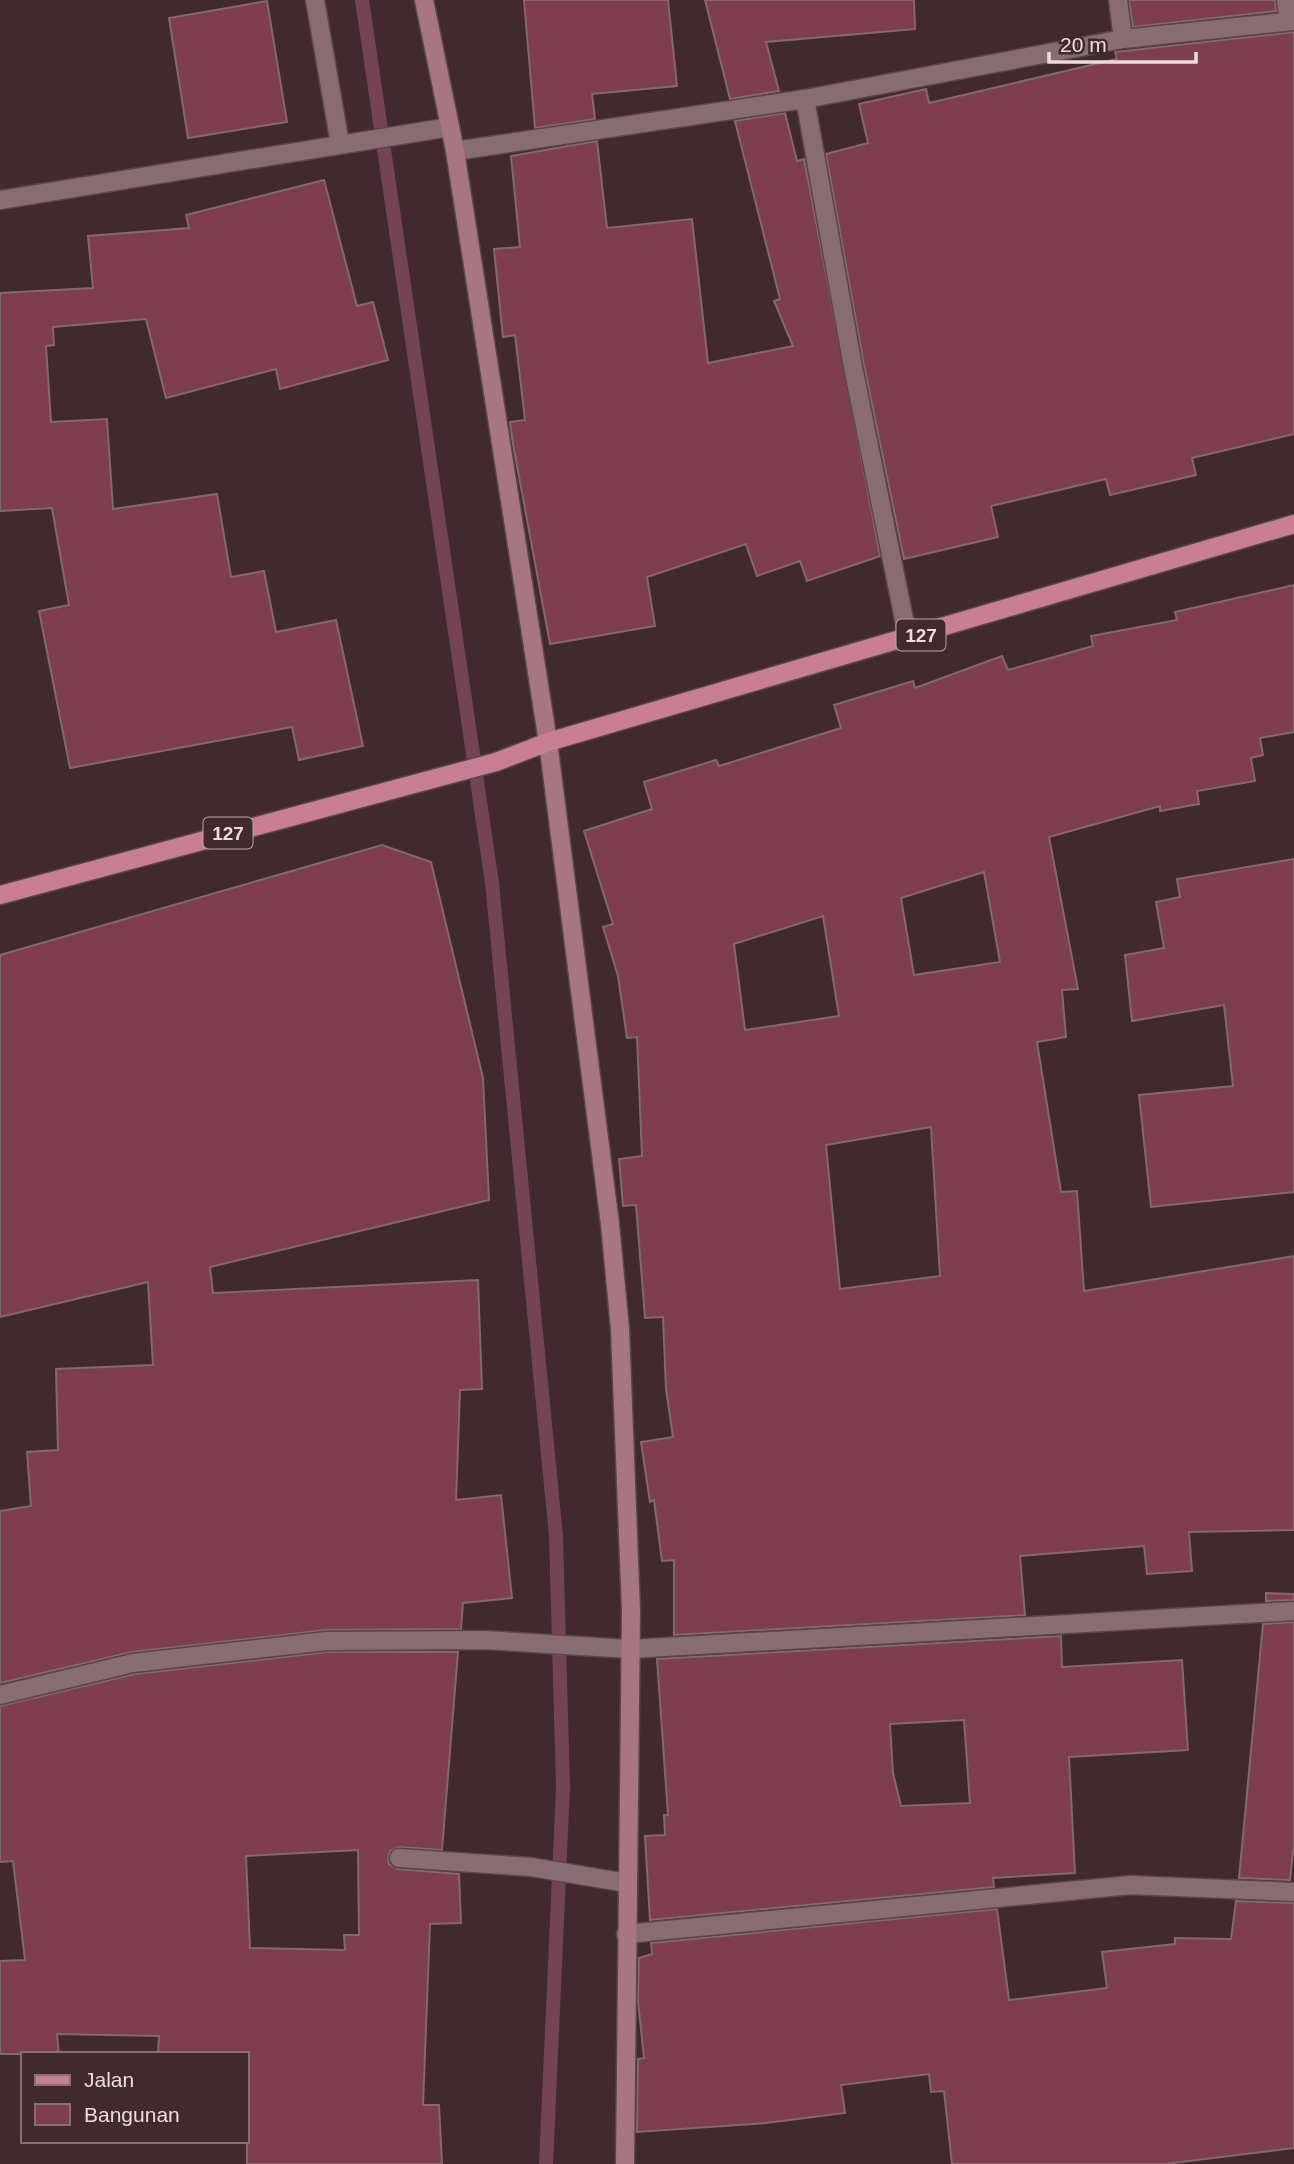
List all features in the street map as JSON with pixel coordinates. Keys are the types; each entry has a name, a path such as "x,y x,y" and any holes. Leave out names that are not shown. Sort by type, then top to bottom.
{"main road":[{"path":"424,0 450,127 548,742 616,1290 630,1649 625,2164"},
{"name":"127","path":"0,895 496,762 548,742 908,639 1294,524"}],"street":[{"path":"315,0 340,144"},
{"path":"1118,0 1123,39"},
{"path":"454,151 805,99 1123,39 1291,21 1286,0"},
{"path":"805,99 853,367 908,639"},
{"path":"0,200 450,127"},
{"path":"0,1695 133,1663 327,1641 485,1640 630,1649 1294,1611"},
{"path":"399,1858 531,1867 626,1883"},
{"path":"626,1934 1131,1885 1294,1892"}],"building":[{"path":"524,0 668,0 677,86 592,94 595,119 535,128"},
{"path":"705,0 914,0 915,29 766,42 779,91 730,99"},
{"path":"1129,0 1275,0 1276,11 1133,27"},
{"path":"267,1 287,122 188,138 169,18"},
{"path":"1294,32 1294,434 1192,458 1196,475 1110,495 1106,479 991,506 998,537 904,559 864,365 826,154 868,143 859,104 926,89 929,103 1117,59 1115,52"},
{"path":"785,113 797,161 804,159 880,556 807,581 800,561 757,576 746,544 647,577 655,626 550,644 510,422 525,420 515,335 503,337 494,249 520,247 511,156 597,141 607,228 692,219 708,363 793,346 774,301 780,299 735,121"},
{"path":"324,180 357,306 373,302 388,360 280,389 276,369 166,398 146,319 53,327 54,345 46,346 51,422 107,419 113,509 217,494 231,577 264,571 276,632 336,620 363,746 299,760 292,727 70,768 39,611 69,605 52,508 0,511 0,293 93,288 88,236 189,228 186,215"},
{"path":"1294,585 1294,732 1260,738 1263,755 1251,758 1255,781 1197,791 1199,804 1160,811 1160,806 1049,837 1078,989 1062,990 1066,1037 1037,1042 1061,1192 1077,1191 1084,1291 1294,1256 1294,1530 1189,1532 1192,1571 1147,1574 1144,1546 1020,1556 1025,1615 674,1635 674,1560 662,1561 654,1500 650,1502 641,1442 673,1437 666,1389 663,1317 645,1318 636,1205 623,1206 619,1159 642,1156 637,1037 627,1038 618,976 603,927 613,924 584,831 652,809 644,782 716,760 719,766 841,728 834,705 913,681 915,688 1002,656 1008,670 1093,646 1091,636 1177,620 1175,612","holes":["984,872 1000,962 914,975 901,898","823,916 839,1016 745,1030 734,944","931,1127 940,1276 840,1289 826,1145"]},
{"path":"382,845 431,862 483,1078 489,1200 210,1267 213,1293 478,1280 482,1389 460,1390 456,1500 501,1495 512,1598 463,1603 461,1629 326,1630 132,1652 0,1683 0,1511 31,1506 27,1452 58,1450 56,1369 153,1365 148,1282 0,1317 0,955"},
{"path":"1294,859 1294,1192 1151,1207 1139,1095 1233,1086 1224,1005 1132,1021 1125,955 1164,948 1156,902 1180,897 1177,879"},
{"path":"1266,1593 1294,1594 1294,1600 1266,1601"},
{"path":"1294,1622 1294,1843 1290,1880 1239,1878 1263,1624"},
{"path":"1061,1636 1062,1667 1182,1660 1188,1750 1069,1757 1075,1873 993,1878 994,1887 650,1920 645,1836 665,1835 664,1815 668,1815 657,1659","holes":["964,1720 970,1803 901,1806 893,1773 890,1724"]},
{"path":"328,1652 458,1652 442,1850 399,1847 390,1851 388,1858 389,1864 398,1869 459,1874 461,1923 430,1924 423,2105 439,2105 442,2164 247,2164 248,2052 158,2052 159,2036 57,2034 59,2052 0,2054 0,1961 25,1960 13,1861 0,1862 0,1706 135,1674","holes":["358,1850 359,1935 344,1935 345,1950 250,1948 246,1856"]},
{"path":"1236,1901 1294,1903 1294,2148 1165,2164 952,2164 944,2091 931,2092 929,2074 841,2085 845,2113 766,2123 637,2132 638,2059 644,2058 638,2001 639,1958 652,1954 651,1943 997,1909 1009,2000 1107,1988 1102,1952 1175,1944 1175,1938 1231,1939"}],"waterway":[{"path":"362,0 492,883 556,1536 563,1787 546,2164"}]}
